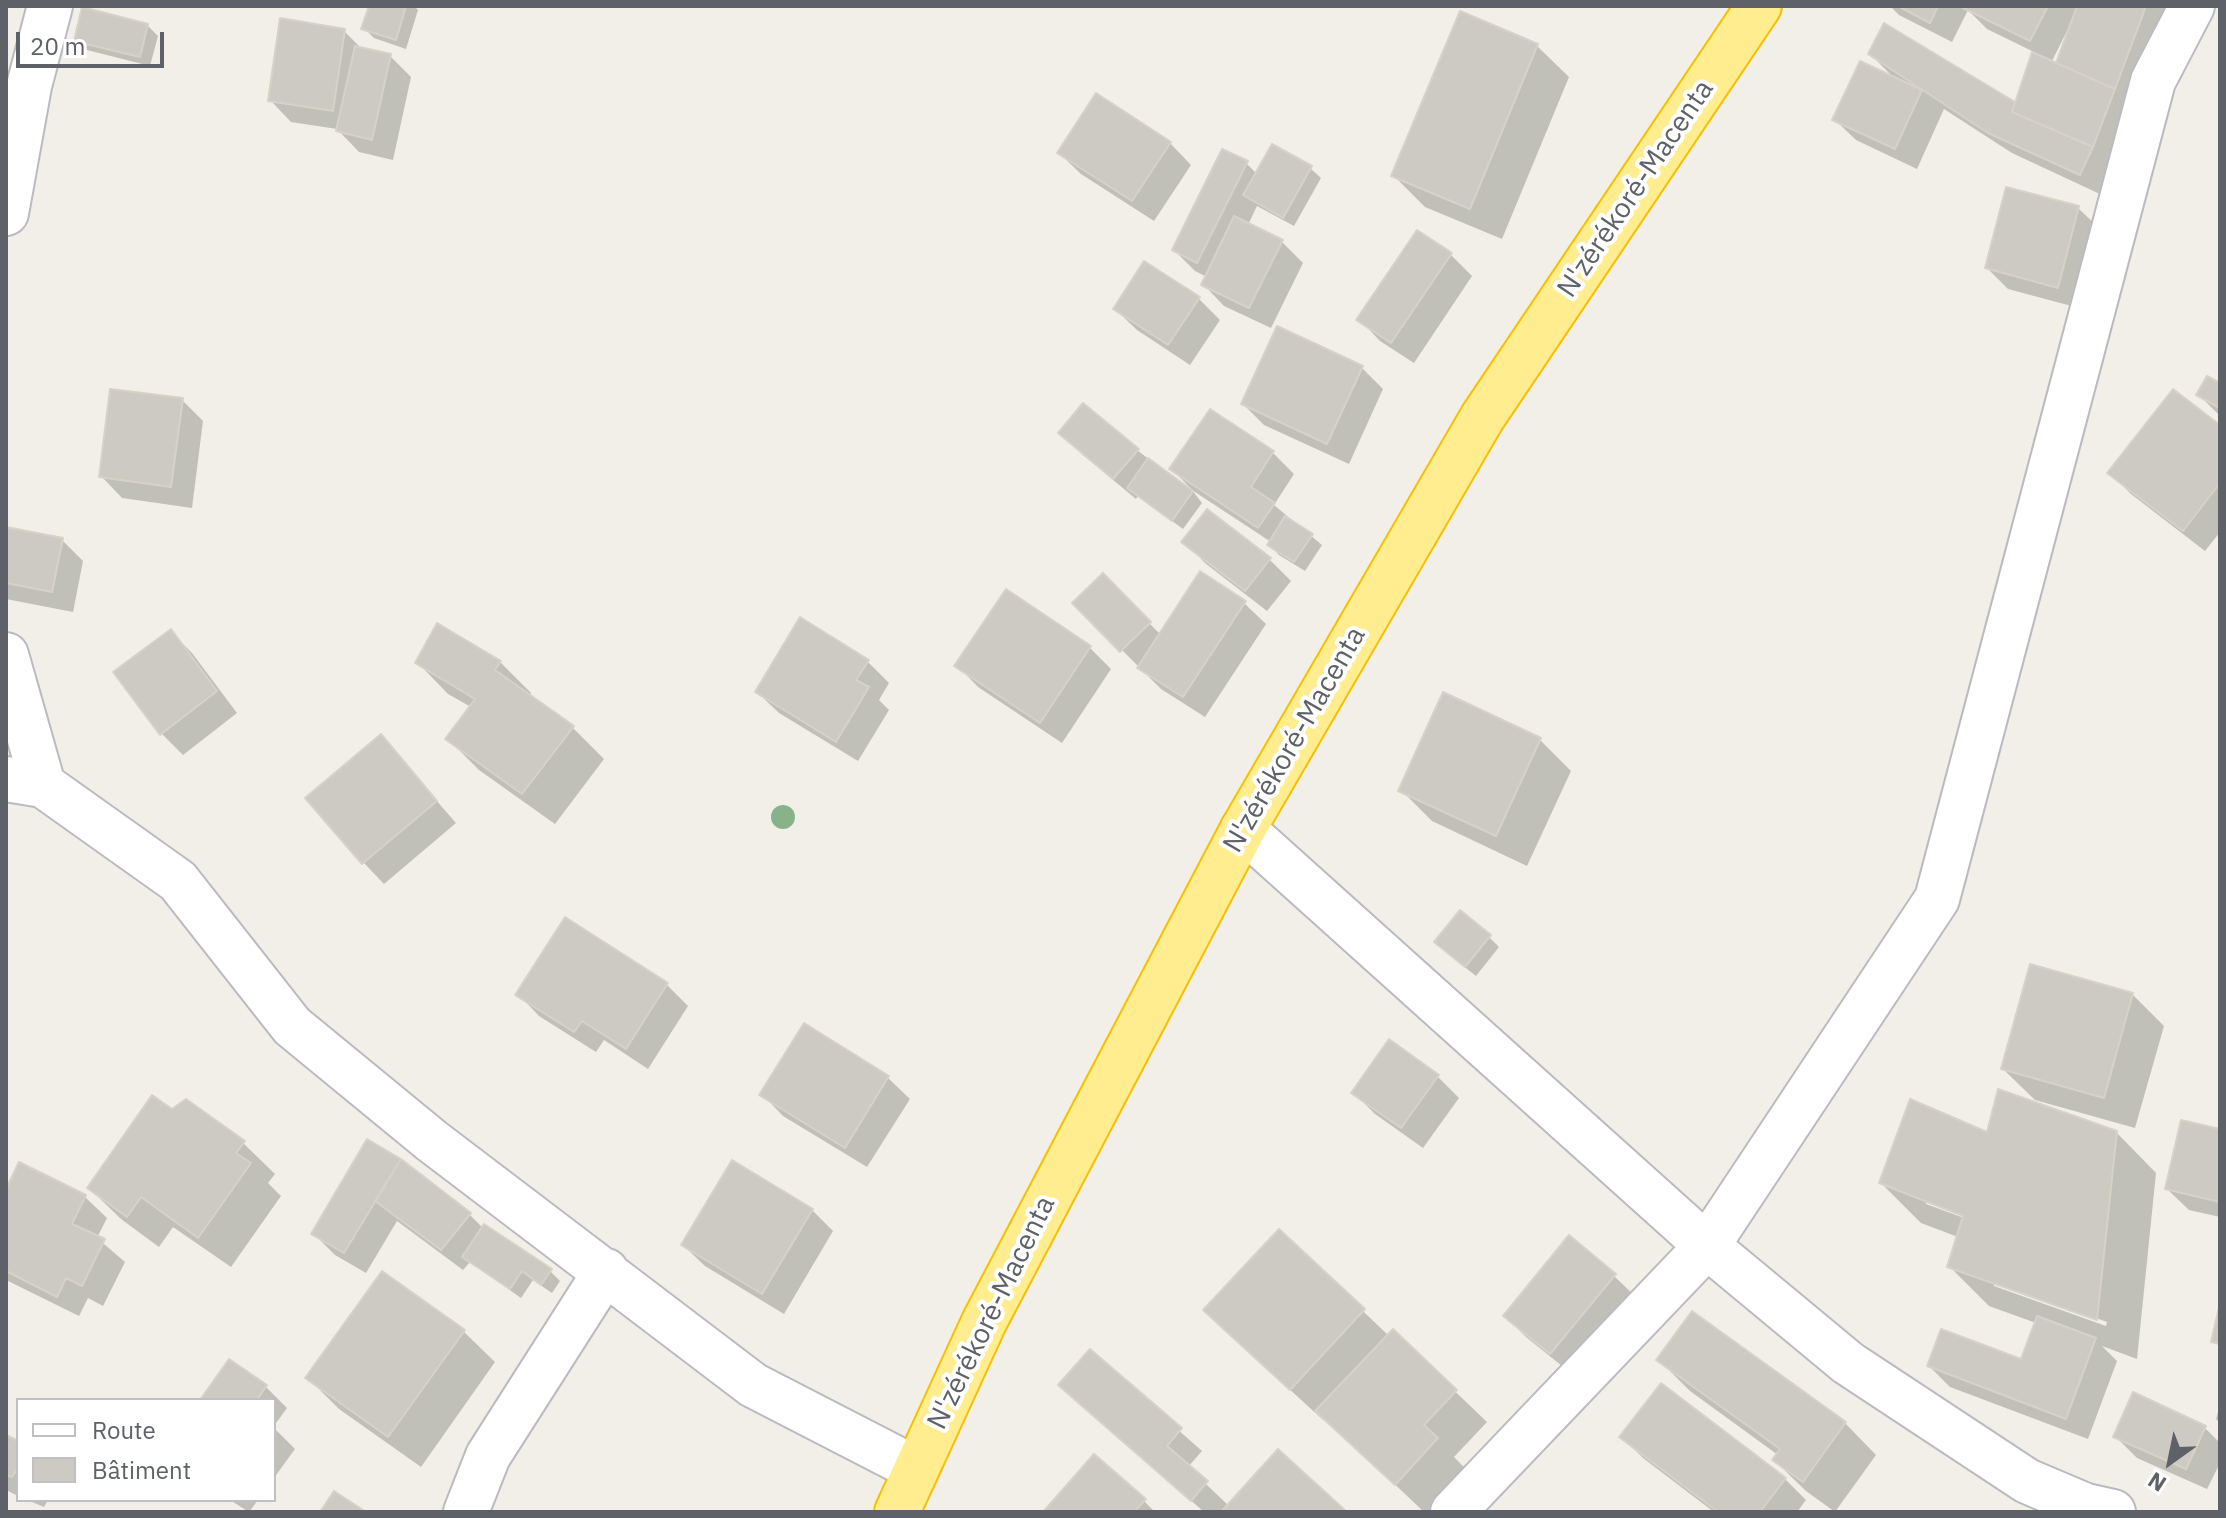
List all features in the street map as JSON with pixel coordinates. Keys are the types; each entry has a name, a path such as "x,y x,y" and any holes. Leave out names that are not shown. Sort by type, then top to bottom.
{"highway":[{"name":"N'zérékoré-Macenta","path":"897,1512 984,1322 1243,829 1482,418 1759,6"}],"street":[{"path":"6,213 29,86 50,6"},
{"path":"1453,1512 1707,1246 1937,899 2153,81 2192,6"},
{"path":"6,655 25,782 178,881 292,1026 432,1141 753,1385 916,1469"},
{"path":"1243,829 1707,1246 1848,1363 2027,1481 2093,1510"},
{"path":"466,1512 488,1456 606,1271"}],"building":[{"path":"369,6 406,6 396,40 361,29"},
{"path":"1898,6 1938,6 1930,23"},
{"path":"1964,6 2048,6 2030,41"},
{"path":"2077,6 2146,6 2115,89 2056,63"},
{"path":"82,7 148,24 140,57 74,41"},
{"path":"1460,11 1538,44 1470,209 1391,176"},
{"path":"280,18 345,29 333,111 268,101"},
{"path":"1884,23 2015,102 2012,112 2093,147 2080,175 1988,133 1868,54"},
{"path":"355,46 391,54 372,140 336,131"},
{"path":"2032,52 2115,89 2093,147 2012,112"},
{"path":"1860,61 1922,90 1895,149 1832,120"},
{"path":"1096,93 1171,142 1132,201 1057,153"},
{"path":"1272,144 1312,166 1283,218 1243,195"},
{"path":"1222,149 1248,161 1197,263 1172,250"},
{"path":"2006,187 2079,206 2058,288 1985,268"},
{"path":"1234,216 1283,240 1249,308 1201,285"},
{"path":"1417,230 1452,253 1391,343 1356,320"},
{"path":"1144,261 1200,297 1168,345 1113,309"},
{"path":"1277,326 1363,366 1327,444 1241,404"},
{"path":"2207,376 2220,383 2220,408 2196,395"},
{"path":"110,389 183,398 171,487 99,477"},
{"path":"2173,389 2220,425 2220,483 2183,531 2107,473"},
{"path":"1083,403 1139,449 1113,479 1058,433"},
{"path":"1210,409 1274,451 1251,487 1275,503 1258,528 1169,469"},
{"path":"1148,458 1193,491 1172,521 1127,488"},
{"path":"1207,509 1271,558 1245,591 1181,542"},
{"path":"1285,516 1313,534 1294,562 1267,545"},
{"path":"6,527 63,538 52,592 6,583"},
{"path":"1200,571 1246,601 1183,697 1137,668"},
{"path":"1103,573 1151,622 1120,652 1072,603"},
{"path":"1006,589 1091,646 1040,723 954,666"},
{"path":"800,617 869,660 856,680 869,687 836,742 755,692"},
{"path":"437,623 501,661 495,670 574,726 522,794 445,739 475,699 415,663"},
{"path":"171,629 217,691 160,735 113,672"},
{"path":"1443,692 1541,738 1496,836 1398,791"},
{"path":"381,734 437,801 362,864 305,798"},
{"path":"1460,910 1491,935 1465,967 1434,942"},
{"path":"565,917 668,983 626,1049 582,1021 574,1032 515,995"},
{"path":"2030,964 2133,993 2104,1098 2001,1069"},
{"path":"804,1023 889,1076 845,1148 759,1095"},
{"path":"1389,1039 1439,1075 1401,1128 1351,1093"},
{"path":"1998,1089 2117,1131 2097,1320 1947,1267 1963,1216 1879,1183 1910,1099 1987,1132"},
{"path":"152,1095 172,1109 186,1099 245,1141 236,1153 251,1163 198,1238 141,1197 127,1217 87,1188"},
{"path":"2181,1120 2220,1129 2220,1202 2165,1189"},
{"path":"367,1139 401,1159 344,1253 311,1234"},
{"path":"401,1159 471,1213 441,1250 375,1201"},
{"path":"732,1160 813,1209 762,1294 681,1245"},
{"path":"19,1162 86,1195 72,1224 105,1239 82,1286 66,1278 57,1297 6,1271 6,1189"},
{"path":"484,1224 552,1269 541,1285 522,1271 510,1289 462,1257"},
{"path":"1279,1229 1365,1309 1290,1390 1203,1310"},
{"path":"1569,1235 1616,1274 1550,1354 1503,1316"},
{"path":"382,1271 465,1330 388,1437 305,1378"},
{"path":"2220,1303 2220,1344 2211,1342"},
{"path":"1692,1311 1846,1422 1803,1482 1772,1460 1780,1449 1656,1360"},
{"path":"2037,1316 2096,1338 2066,1419 1927,1366 1941,1329 2021,1359"},
{"path":"1393,1329 1457,1390 1424,1425 1438,1438 1395,1485 1315,1411"},
{"path":"1090,1349 1182,1428 1167,1446 1208,1481 1191,1501 1058,1385"},
{"path":"229,1359 267,1385 258,1398 201,1398"},
{"path":"1661,1383 1786,1478 1760,1512 1718,1512 1619,1437"},
{"path":"2133,1392 2206,1426 2186,1469 2113,1437"},
{"path":"6,1435 16,1440 16,1471 12,1477 6,1475"},
{"path":"1278,1449 1347,1512 1221,1512"},
{"path":"1094,1454 1146,1499 1134,1512 1043,1512"},
{"path":"334,1491 366,1512 320,1512"}]}
